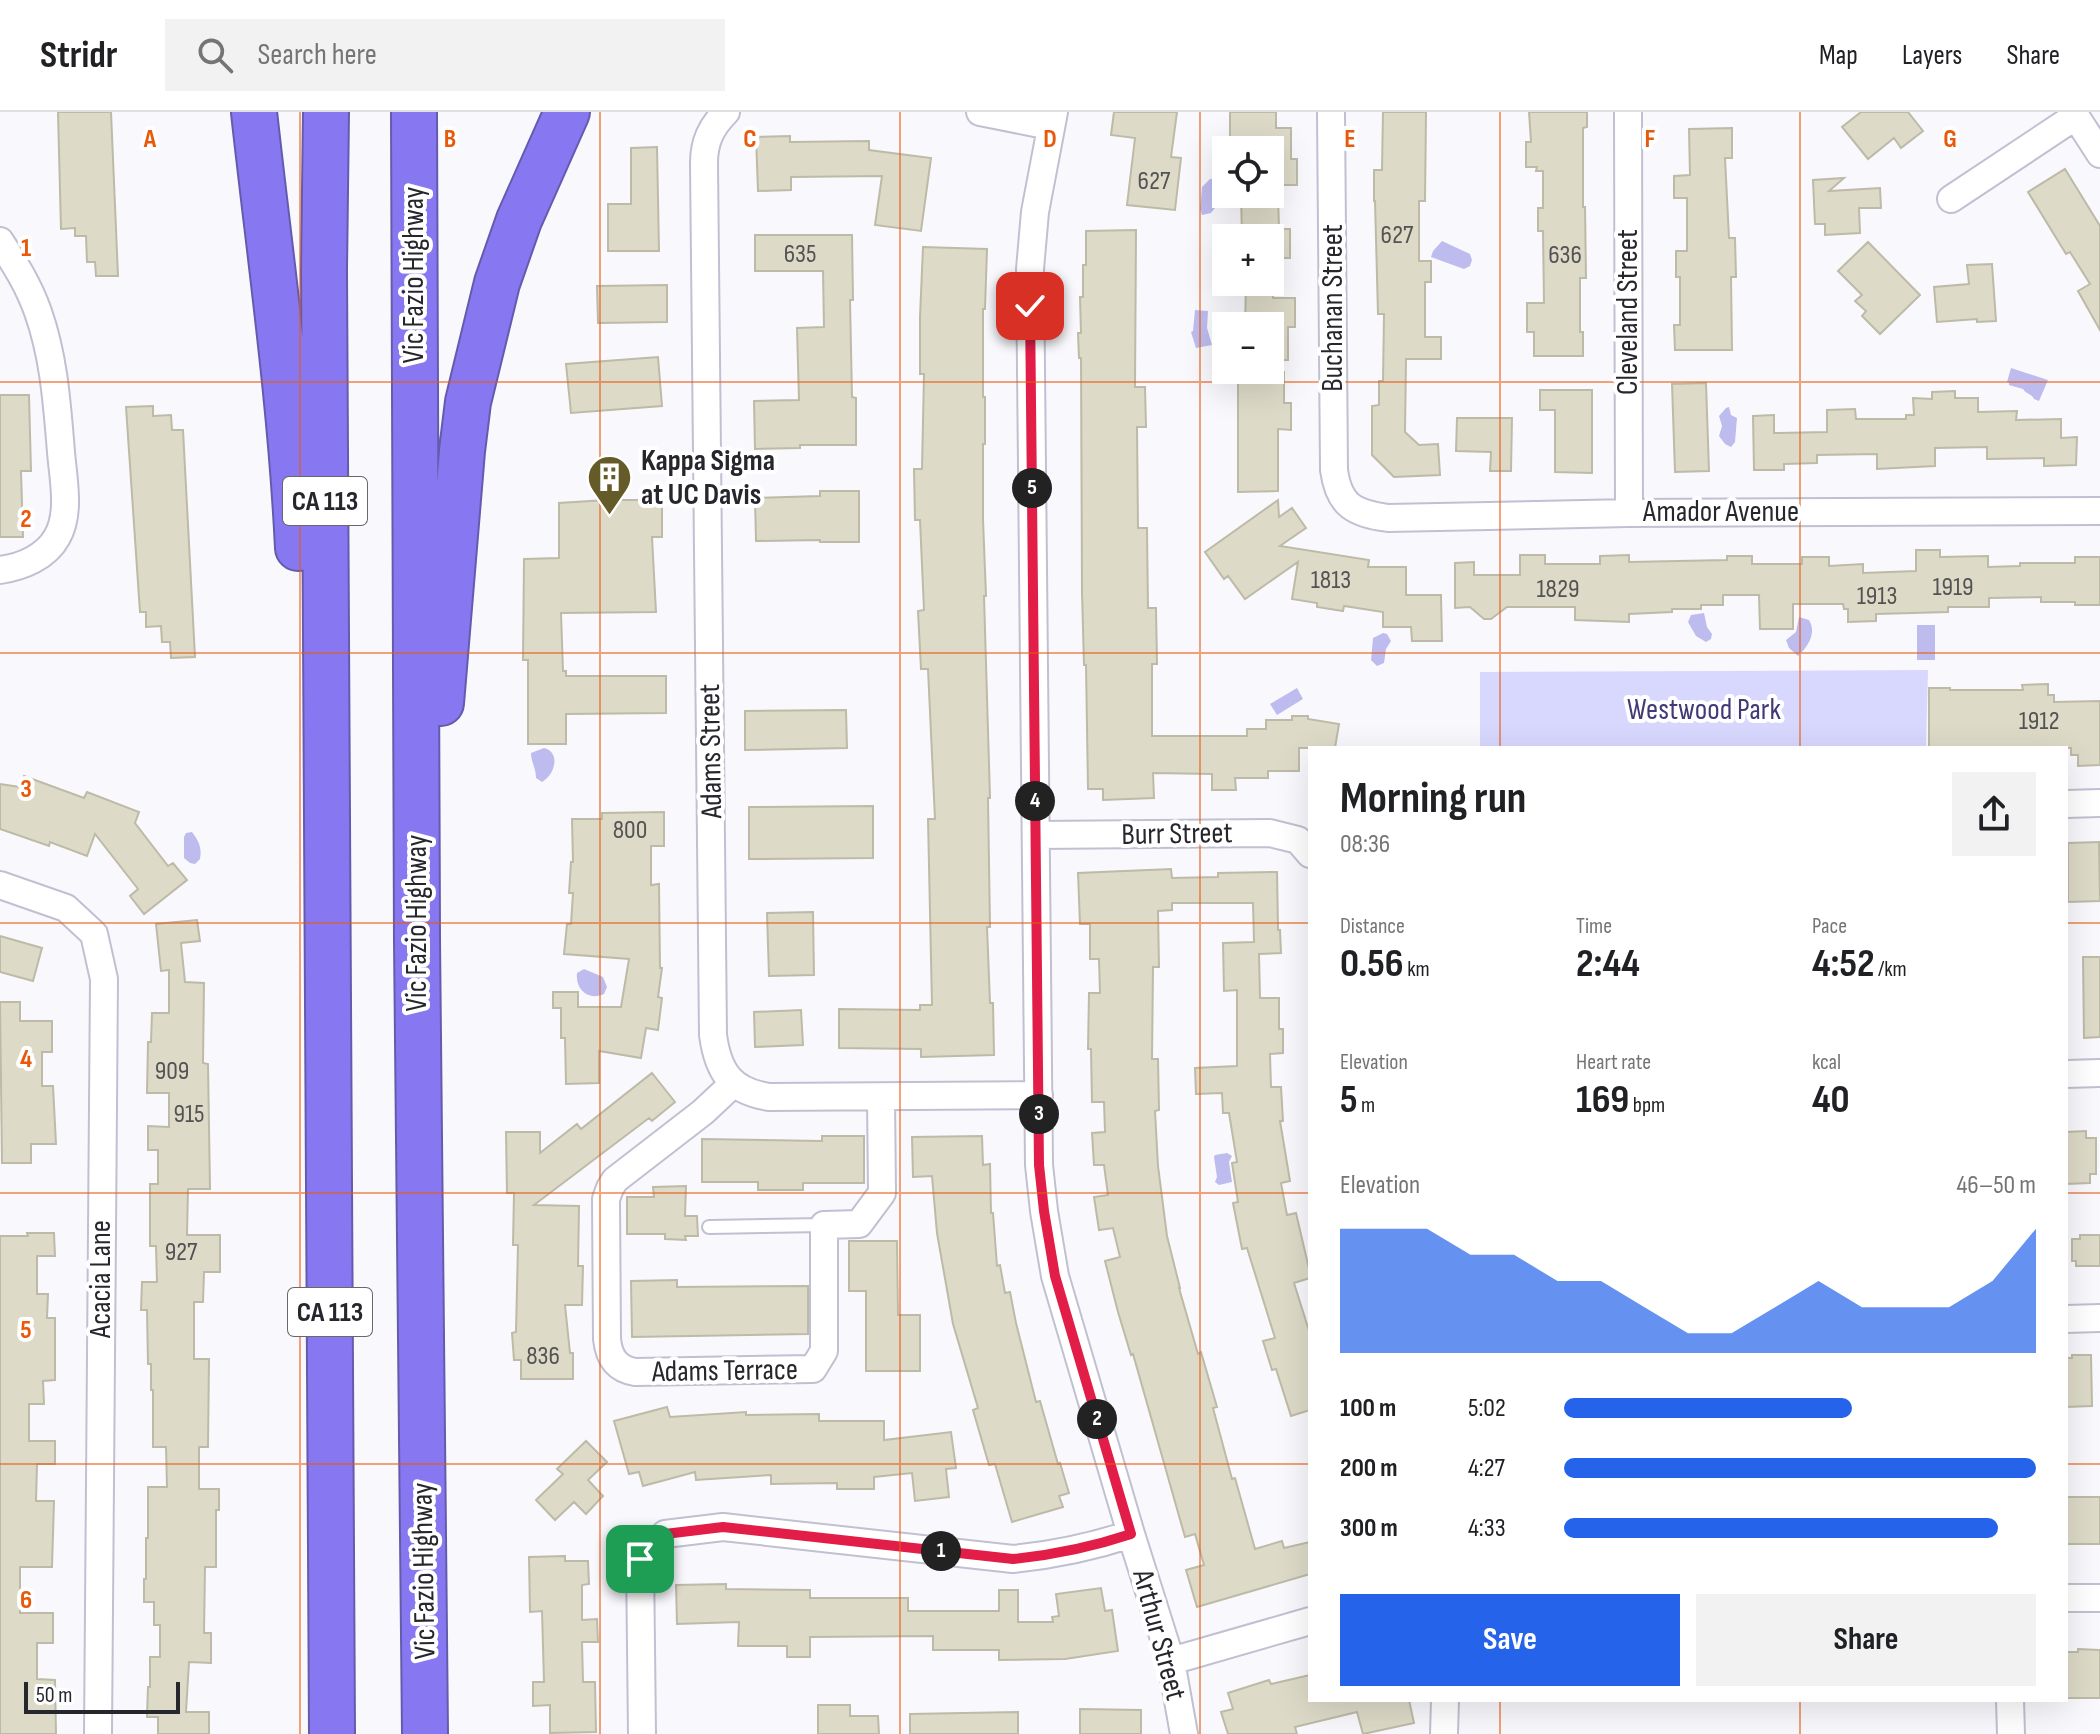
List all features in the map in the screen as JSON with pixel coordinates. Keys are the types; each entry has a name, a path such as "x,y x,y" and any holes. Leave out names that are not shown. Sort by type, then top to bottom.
{"highway":[{"path":"254,112 293,470 301,621 327,889"},
{"name":"CA 113","path":"326,112 324,285 332,1734"},
{"name":"Vic Fazio Highway","path":"414,112 417,940 425,1734"},
{"path":"417,940 433,803 468,402 497,283 519,220 567,112"}],"street":[{"name":"Adams Street","path":"726,112 710,132 704,163 713,1035 719,1063 734,1083"},
{"path":"980,112 1052,119"},
{"name":"Buchanan Street","path":"1331,112 1334,470 1337,488 1345,503"},
{"name":"Cleveland Street","path":"1628,112 1629,513"},
{"path":"1951,199 2074,114 2100,154"},
{"name":"Arthur Street","path":"1052,119 1035,212 1030,269 1039,1165 1055,1276 1171,1661 1184,1734"},
{"path":"0,241 22,276 38,311 49,350 64,496 62,526 56,540 28,563 0,570"},
{"name":"Amador Avenue","path":"1345,503 1364,514 1388,518 1629,513 2100,511"},
{"path":"2068,804 2100,803"},
{"name":"Burr Street","path":"1036,835 1270,833 1298,840 1308,852"},
{"name":"Acacia Lane","path":"0,885 66,908 94,934 104,979 98,1734"},
{"path":"2068,1074 2100,1073"},
{"path":"734,1083 747,1092 769,1097 1039,1095"},
{"name":"Adams Terrace","path":"734,1083 703,1112 615,1180 610,1188 606,1199 607,1339 611,1357 626,1371 635,1372 813,1369 824,1351 824,1225"},
{"path":"824,1225 859,1224 882,1193 881,1097"},
{"path":"2068,1319 2100,1318"},
{"path":"642,1734 640,1559 665,1534 723,1527 1013,1559 1050,1555 1131,1534"},
{"path":"2068,1598 2100,1598"},
{"path":"1171,1661 1308,1622"},
{"path":"1444,1734 1445,1702"},
{"path":"2010,1702 2011,1734"}],"lane":[{"path":"709,1227 824,1225"}],"green space":[{"name":"Westwood Park","path":"1928,670 1926,746 1480,746 1480,672"}],"shaded area":[{"path":"1210,179 1212,208 1215,208 1211,213 1202,215 1202,187"},
{"path":"1442,241 1470,254 1470,266 1464,269 1431,257"},
{"path":"1195,310 1208,311 1207,328 1212,345 1196,348 1193,331"},
{"path":"2011,368 2048,380 2039,401 2023,389 2009,385"},
{"path":"1729,407 1731,415 1737,418 1735,442 1731,447 1719,436 1722,426 1719,416"},
{"path":"1704,613 1712,634 1706,642 1696,636 1688,622 1691,615"},
{"path":"1799,617 1809,620 1812,635 1798,656 1786,640 1796,632"},
{"path":"1917,625 1935,625 1935,660 1917,660"},
{"path":"1383,633 1391,641 1384,663 1377,666 1371,660 1373,638"},
{"path":"1297,688 1303,699 1277,715 1270,704"},
{"path":"544,748 553,754 554,764 547,779 542,782 536,778 531,753"},
{"path":"192,832 201,851 200,859 195,864 184,858 184,837"},
{"path":"584,969 603,977 607,987 604,994 588,995 581,989 577,973"},
{"path":"1227,1153 1232,1156 1229,1162 1232,1182 1219,1185 1215,1182 1214,1157"}],"building":[{"path":"58,112 111,112 118,276 96,276 95,262 87,262 86,236 75,236 75,228 61,229"},
{"path":"1114,112 1177,112 1171,157 1181,158 1175,210 1127,205 1135,138 1111,135"},
{"path":"1230,112 1276,112 1276,128 1291,128 1291,159 1297,159 1297,185 1284,185 1284,136 1230,136"},
{"path":"1383,112 1426,112 1425,201 1419,201 1419,261 1431,261 1431,282 1425,282 1425,337 1441,337 1441,359 1406,359 1405,432 1419,445 1438,444 1440,475 1394,477 1372,455 1372,406 1379,405 1379,381 1383,381 1384,314 1378,314 1374,170 1382,170"},
{"path":"1529,112 1587,112 1587,127 1583,128 1586,278 1580,278 1583,356 1534,356 1534,332 1527,332 1527,303 1544,303 1543,231 1538,231 1538,208 1543,208 1543,171 1536,171 1537,167 1526,167 1526,142 1531,142"},
{"path":"1861,112 1908,112 1923,131 1901,148 1894,138 1868,159 1842,127"},
{"path":"1732,128 1732,158 1725,158 1729,238 1735,238 1736,277 1731,277 1732,350 1675,350 1674,325 1680,325 1680,277 1676,277 1676,251 1687,251 1687,198 1674,198 1674,176 1690,175 1689,129"},
{"path":"790,136 790,142 869,141 869,150 931,158 921,231 875,225 882,176 791,177 791,190 758,191 756,137"},
{"path":"657,147 659,251 608,251 608,204 631,204 631,148"},
{"path":"2065,169 2100,226 2100,330 2078,291 2090,284 2070,252 2066,254 2028,192"},
{"path":"1844,178 1829,191 1880,188 1881,208 1859,208 1860,233 1825,235 1825,224 1815,224 1813,180"},
{"path":"1241,208 1278,208 1279,224 1242,224"},
{"path":"1284,229 1290,229 1290,258 1284,258"},
{"path":"1136,230 1135,387 1145,387 1146,427 1137,427 1138,528 1147,528 1148,608 1156,608 1157,664 1152,664 1152,736 1247,736 1247,729 1266,729 1266,720 1292,720 1292,716 1308,716 1308,719 1339,724 1335,746 1299,748 1299,771 1268,771 1268,778 1235,778 1236,790 1212,790 1212,774 1153,773 1154,798 1103,800 1103,789 1088,789 1082,592 1081,358 1078,333 1081,333 1080,297 1083,297 1083,265 1086,265 1086,231"},
{"path":"755,235 852,235 853,300 850,300 856,445 755,449 754,401 799,400 797,328 824,327 823,271 755,271"},
{"path":"1868,242 1920,295 1880,334 1862,316 1866,311 1855,301 1862,295 1838,271"},
{"path":"923,247 987,249 983,309 983,519 990,798 990,927 987,927 994,1055 921,1057 921,1049 839,1048 839,1009 920,1010 920,1005 932,1005 928,819 935,819 928,669 921,669 918,611 924,610 920,520 915,520 914,469 922,469 924,374 920,374 920,317"},
{"path":"1992,264 1996,321 1937,322 1934,287 1969,284 1967,265"},
{"path":"667,285 667,322 598,323 597,286"},
{"path":"1246,296 1295,298 1295,327 1288,327 1288,360 1284,360 1284,312 1245,312"},
{"path":"658,357 662,406 571,413 566,364"},
{"path":"1706,383 1709,471 1675,472 1672,384"},
{"path":"1238,384 1284,384 1284,403 1291,403 1291,430 1278,429 1278,491 1238,492"},
{"path":"1540,390 1592,390 1592,473 1555,472 1555,410 1540,410"},
{"path":"1955,391 1955,398 1978,398 1978,412 2017,411 2016,420 2061,419 2061,438 2077,437 2076,465 2044,466 2044,458 1987,459 1987,447 1935,448 1935,466 1877,469 1877,454 1817,455 1817,463 1784,464 1784,470 1754,470 1753,416 1774,415 1774,433 1827,432 1827,410 1855,409 1856,419 1906,419 1906,415 1914,415 1913,398 1932,399 1932,392"},
{"path":"0,395 29,395 31,471 21,471 23,537 0,537"},
{"path":"153,406 153,416 171,415 172,430 183,430 195,657 171,658 170,642 162,642 161,626 146,627 146,612 140,612 126,407"},
{"path":"1457,418 1512,418 1511,471 1490,471 1491,452 1456,451"},
{"path":"820,491 859,491 859,542 756,541 755,498 820,496"},
{"path":"662,500 662,537 652,537 656,612 561,613 563,671 566,671 566,676 666,676 666,713 566,714 566,744 528,744 528,660 523,660 524,559 559,558 559,503"},
{"path":"1278,500 1279,517 1292,508 1306,528 1280,546 1369,560 1368,567 1406,567 1406,595 1441,595 1442,641 1412,641 1411,627 1383,627 1383,612 1344,606 1343,611 1292,599 1298,562 1245,599 1228,576 1224,579 1205,552"},
{"path":"1916,550 1940,550 1940,557 1988,556 1988,567 2020,566 2020,563 2075,563 2075,557 2100,557 2100,605 2041,602 2041,597 1989,598 1989,607 1948,607 1948,612 1876,614 1876,621 1848,622 1848,609 1844,609 1843,604 1793,604 1793,629 1760,629 1759,595 1723,595 1723,605 1701,605 1701,609 1629,614 1629,622 1575,620 1575,607 1507,607 1491,619 1484,619 1470,607 1455,608 1455,563 1474,562 1474,575 1520,575 1520,555 1545,555 1545,564 1600,564 1600,556 1629,555 1629,562 1727,560 1727,556 1752,556 1752,564 1802,564 1802,557 1829,557 1829,566 1863,564 1863,573 1916,571"},
{"path":"2048,684 2048,695 2054,695 2054,702 2100,701 2100,765 2078,766 2078,755 2071,755 2068,746 1929,746 1929,688 2023,690 2022,685"},
{"path":"846,710 847,748 745,750 745,711"},
{"path":"24,776 84,798 87,792 139,812 135,823 168,866 173,863 187,880 144,914 130,896 138,889 95,834 87,856 50,842 49,846 0,829 0,784 20,787"},
{"path":"873,806 873,858 749,859 749,807"},
{"path":"664,812 664,846 651,846 651,885 659,884 662,968 658,997 662,998 658,1030 646,1028 641,1058 599,1051 599,1083 566,1084 561,1008 553,1008 553,992 578,992 578,1007 621,1007 629,959 564,954 567,924 571,924 573,893 569,893 573,862 572,819 602,819 602,813"},
{"path":"2099,842 2100,901 2068,902 2068,843"},
{"path":"1171,869 1172,878 1277,872 1281,953 1259,954 1260,998 1279,998 1283,1053 1270,1054 1271,1087 1281,1087 1283,1121 1280,1121 1290,1181 1281,1183 1287,1215 1296,1213 1308,1264 1308,1279 1294,1283 1308,1328 1308,1411 1291,1416 1263,1341 1275,1338 1247,1248 1242,1249 1233,1203 1238,1202 1232,1163 1237,1162 1229,1113 1223,1113 1222,1093 1196,1094 1195,1068 1237,1066 1237,990 1224,991 1223,943 1254,942 1253,903 1172,903 1172,910 1158,911 1159,967 1153,967 1152,1059 1158,1059 1159,1110 1155,1111 1158,1166 1167,1236 1179,1288 1198,1354 1201,1352 1217,1407 1213,1408 1232,1479 1235,1478 1255,1549 1282,1541 1284,1548 1308,1542 1308,1575 1197,1607 1186,1570 1204,1565 1195,1534 1185,1537 1118,1312 1105,1261 1120,1257 1113,1228 1099,1230 1094,1197 1108,1195 1104,1165 1094,1165 1092,1133 1105,1132 1104,1102 1092,1102 1091,1049 1088,1049 1089,993 1100,993 1099,959 1090,959 1090,924 1080,924 1078,873"},
{"path":"813,912 814,975 769,976 767,913"},
{"path":"197,920 200,941 181,943 185,982 204,983 203,1063 208,1064 210,1189 188,1189 187,1235 220,1235 220,1272 204,1272 203,1302 194,1302 194,1359 209,1359 208,1447 199,1447 199,1489 219,1489 219,1510 216,1510 216,1567 205,1567 204,1633 211,1633 211,1663 189,1662 186,1712 209,1712 209,1734 158,1734 158,1717 147,1717 150,1657 160,1657 160,1625 154,1625 154,1602 144,1602 144,1579 148,1487 167,1487 166,1447 153,1447 153,1390 151,1364 148,1364 147,1310 141,1310 142,1282 157,1282 156,1246 150,1246 150,1184 158,1184 158,1150 148,1150 148,1126 169,1127 169,1093 147,1093 148,1042 151,1042 152,1013 169,1013 169,970 161,971 156,924"},
{"path":"0,936 42,948 33,981 0,972"},
{"path":"2083,957 2100,957 2100,1037 2084,1038"},
{"path":"0,1002 20,1002 20,1021 52,1021 52,1052 42,1052 42,1086 53,1086 56,1144 31,1144 31,1163 2,1163"},
{"path":"801,1010 803,1045 755,1047 754,1012"},
{"path":"652,1073 675,1102 652,1121 649,1118 534,1205 579,1206 578,1266 583,1266 582,1305 565,1305 570,1353 573,1353 573,1379 521,1379 521,1360 514,1360 512,1333 516,1332 518,1245 513,1245 514,1193 507,1193 506,1132 540,1132 540,1153 577,1124 581,1129"},
{"path":"2086,1131 2086,1138 2096,1138 2096,1174 2090,1174 2090,1183 2068,1184 2068,1132"},
{"path":"822,1136 864,1136 864,1183 803,1183 803,1190 758,1190 758,1182 702,1182 702,1139 822,1141"},
{"path":"982,1136 983,1165 990,1164 997,1266 1000,1265 1005,1293 1010,1292 1036,1402 1040,1401 1069,1493 1059,1496 1063,1507 1012,1522 995,1464 989,1465 973,1410 978,1408 953,1324 937,1233 932,1176 913,1177 912,1137"},
{"path":"686,1186 685,1216 697,1216 698,1236 685,1236 686,1240 665,1239 665,1234 627,1234 627,1197 654,1197 653,1187"},
{"path":"27,1233 54,1233 55,1256 37,1256 37,1294 48,1294 47,1318 55,1318 55,1380 43,1381 44,1404 29,1404 29,1441 55,1441 55,1464 37,1464 36,1501 54,1501 52,1567 20,1567 20,1613 53,1613 53,1643 37,1643 37,1679 55,1680 56,1734 0,1734 0,1236 28,1236"},
{"path":"2080,1235 2100,1235 2100,1266 2076,1266 2076,1261 2072,1261 2072,1239 2080,1239"},
{"path":"849,1241 897,1241 898,1315 920,1315 920,1371 866,1371 866,1291 849,1291"},
{"path":"677,1280 677,1287 808,1286 808,1334 632,1337 631,1281"},
{"path":"2072,1355 2091,1355 2092,1406 2068,1407 2068,1358"},
{"path":"667,1407 670,1417 746,1412 746,1415 819,1414 819,1421 884,1421 884,1440 951,1432 956,1468 946,1469 949,1497 915,1501 912,1473 874,1477 874,1489 837,1489 837,1483 771,1484 771,1475 696,1480 695,1472 643,1486 639,1472 629,1474 614,1421"},
{"path":"586,1441 607,1462 588,1480 603,1496 586,1514 574,1502 555,1520 536,1500 563,1474 557,1469"},
{"path":"2068,1497 2100,1497 2100,1544 2068,1544"},
{"path":"565,1556 565,1561 588,1561 589,1584 582,1585 582,1620 597,1619 598,1642 582,1642 583,1682 595,1682 596,1732 550,1733 550,1705 533,1706 533,1682 544,1682 542,1611 530,1612 529,1557"},
{"path":"726,1584 726,1589 810,1590 810,1598 908,1598 908,1611 999,1611 999,1590 1018,1590 1018,1622 1053,1622 1052,1617 1059,1616 1056,1594 1101,1588 1105,1611 1112,1610 1118,1651 1065,1659 999,1660 999,1650 933,1650 933,1636 810,1637 810,1657 787,1657 787,1646 738,1646 739,1622 677,1624 676,1585"},
{"path":"2078,1649 2100,1650 2100,1698 2068,1698 2068,1652 2078,1652"},
{"path":"1308,1675 1308,1702 1409,1702 1414,1723 1363,1734 1357,1712 1295,1727 1297,1734 1228,1734 1221,1712 1233,1709 1228,1693 1269,1680 1271,1684"},
{"path":"818,1705 850,1705 850,1716 878,1716 879,1734 818,1734"},
{"path":"1080,1709 1141,1710 1141,1734 1080,1734"},
{"path":"1018,1712 1018,1734 910,1734 910,1714"}],"place":[{"name":"Kappa Sigma at UC Davis","path":"610,517"}],"route":[{"path":"640,1559 665,1534 723,1527 1013,1559 1050,1555 1131,1534 1055,1276 1039,1165 1030,306"}]}
